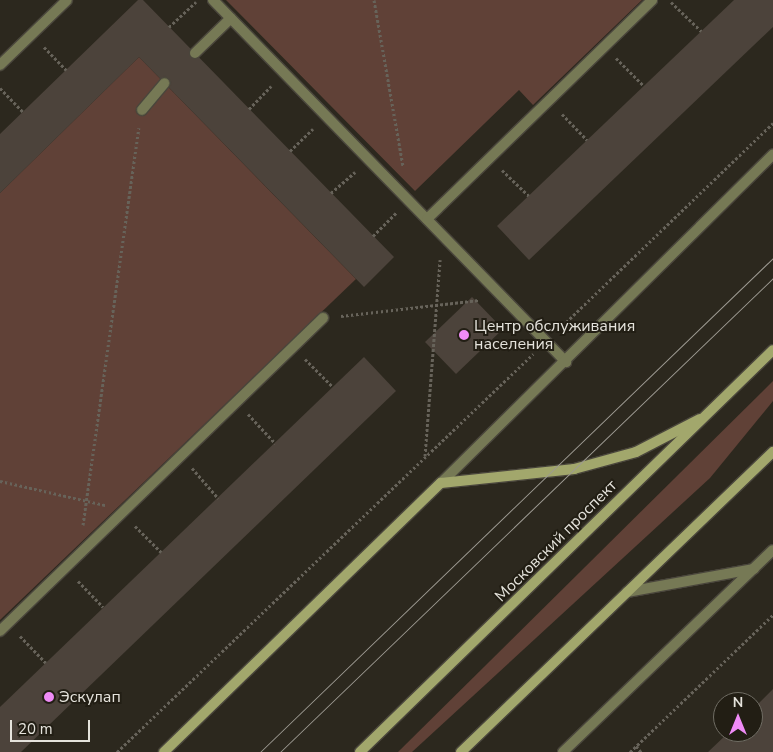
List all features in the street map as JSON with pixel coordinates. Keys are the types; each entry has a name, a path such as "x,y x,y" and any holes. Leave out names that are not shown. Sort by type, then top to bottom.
{"main road":[{"name":"Московский проспект","path":"360,752 773,350"},
{"path":"164,752 441,484 574,469 636,452 700,419"},
{"path":"461,752 773,452"}],"street":[{"path":"0,64 67,0"},
{"path":"213,0 566,362"},
{"path":"426,219 652,0"},
{"path":"195,53 231,18"},
{"path":"142,110 165,84"},
{"path":"441,484 773,155"},
{"path":"4,627 323,318"},
{"path":"563,752 773,550"},
{"path":"627,592 754,568"}],"path":[{"path":"169,27 197,0"},
{"path":"373,236 408,201 374,0"},
{"path":"668,0 701,31"},
{"path":"32,34 66,70"},
{"path":"604,47 644,86"},
{"path":"249,109 284,73"},
{"path":"0,88 23,112"},
{"path":"549,100 587,140"},
{"path":"79,554 142,110"},
{"path":"290,151 326,117"},
{"path":"117,752 773,123"},
{"path":"489,158 529,196"},
{"path":"332,193 368,160"},
{"path":"425,457 442,235"},
{"path":"323,318 502,297"},
{"path":"292,348 333,387"},
{"path":"237,402 275,443"},
{"path":"180,456 218,498"},
{"path":"0,481 87,501 123,512 161,552"},
{"path":"66,568 103,607"},
{"path":"630,752 773,615"},
{"path":"4,627 46,663"},
{"path":"636,746 642,752"}],"shaded area":[{"path":"226,0 642,0 533,105 519,90 415,191"},
{"path":"139,57 356,279 0,620 0,193"},
{"path":"773,381 773,401 710,478 412,752 398,752"}],"building":[{"path":"138,0 143,0 394,257 364,287 139,57 0,193 0,134"},
{"path":"734,0 773,0 773,27 529,260 497,226"},
{"name":"Центр обслуживания населения","path":"472,297 503,329 456,374 425,342"},
{"path":"364,357 396,391 21,752 0,752 0,707"},
{"path":"773,689 773,752 708,752 718,742 763,742 763,699"}],"tram line":[{"path":"260,752 773,258"},
{"path":"280,752 773,278"}],"place":[{"name":"Центр обслуживания населения","path":"464,335"},
{"name":"Эскулап","path":"49,697"}]}
